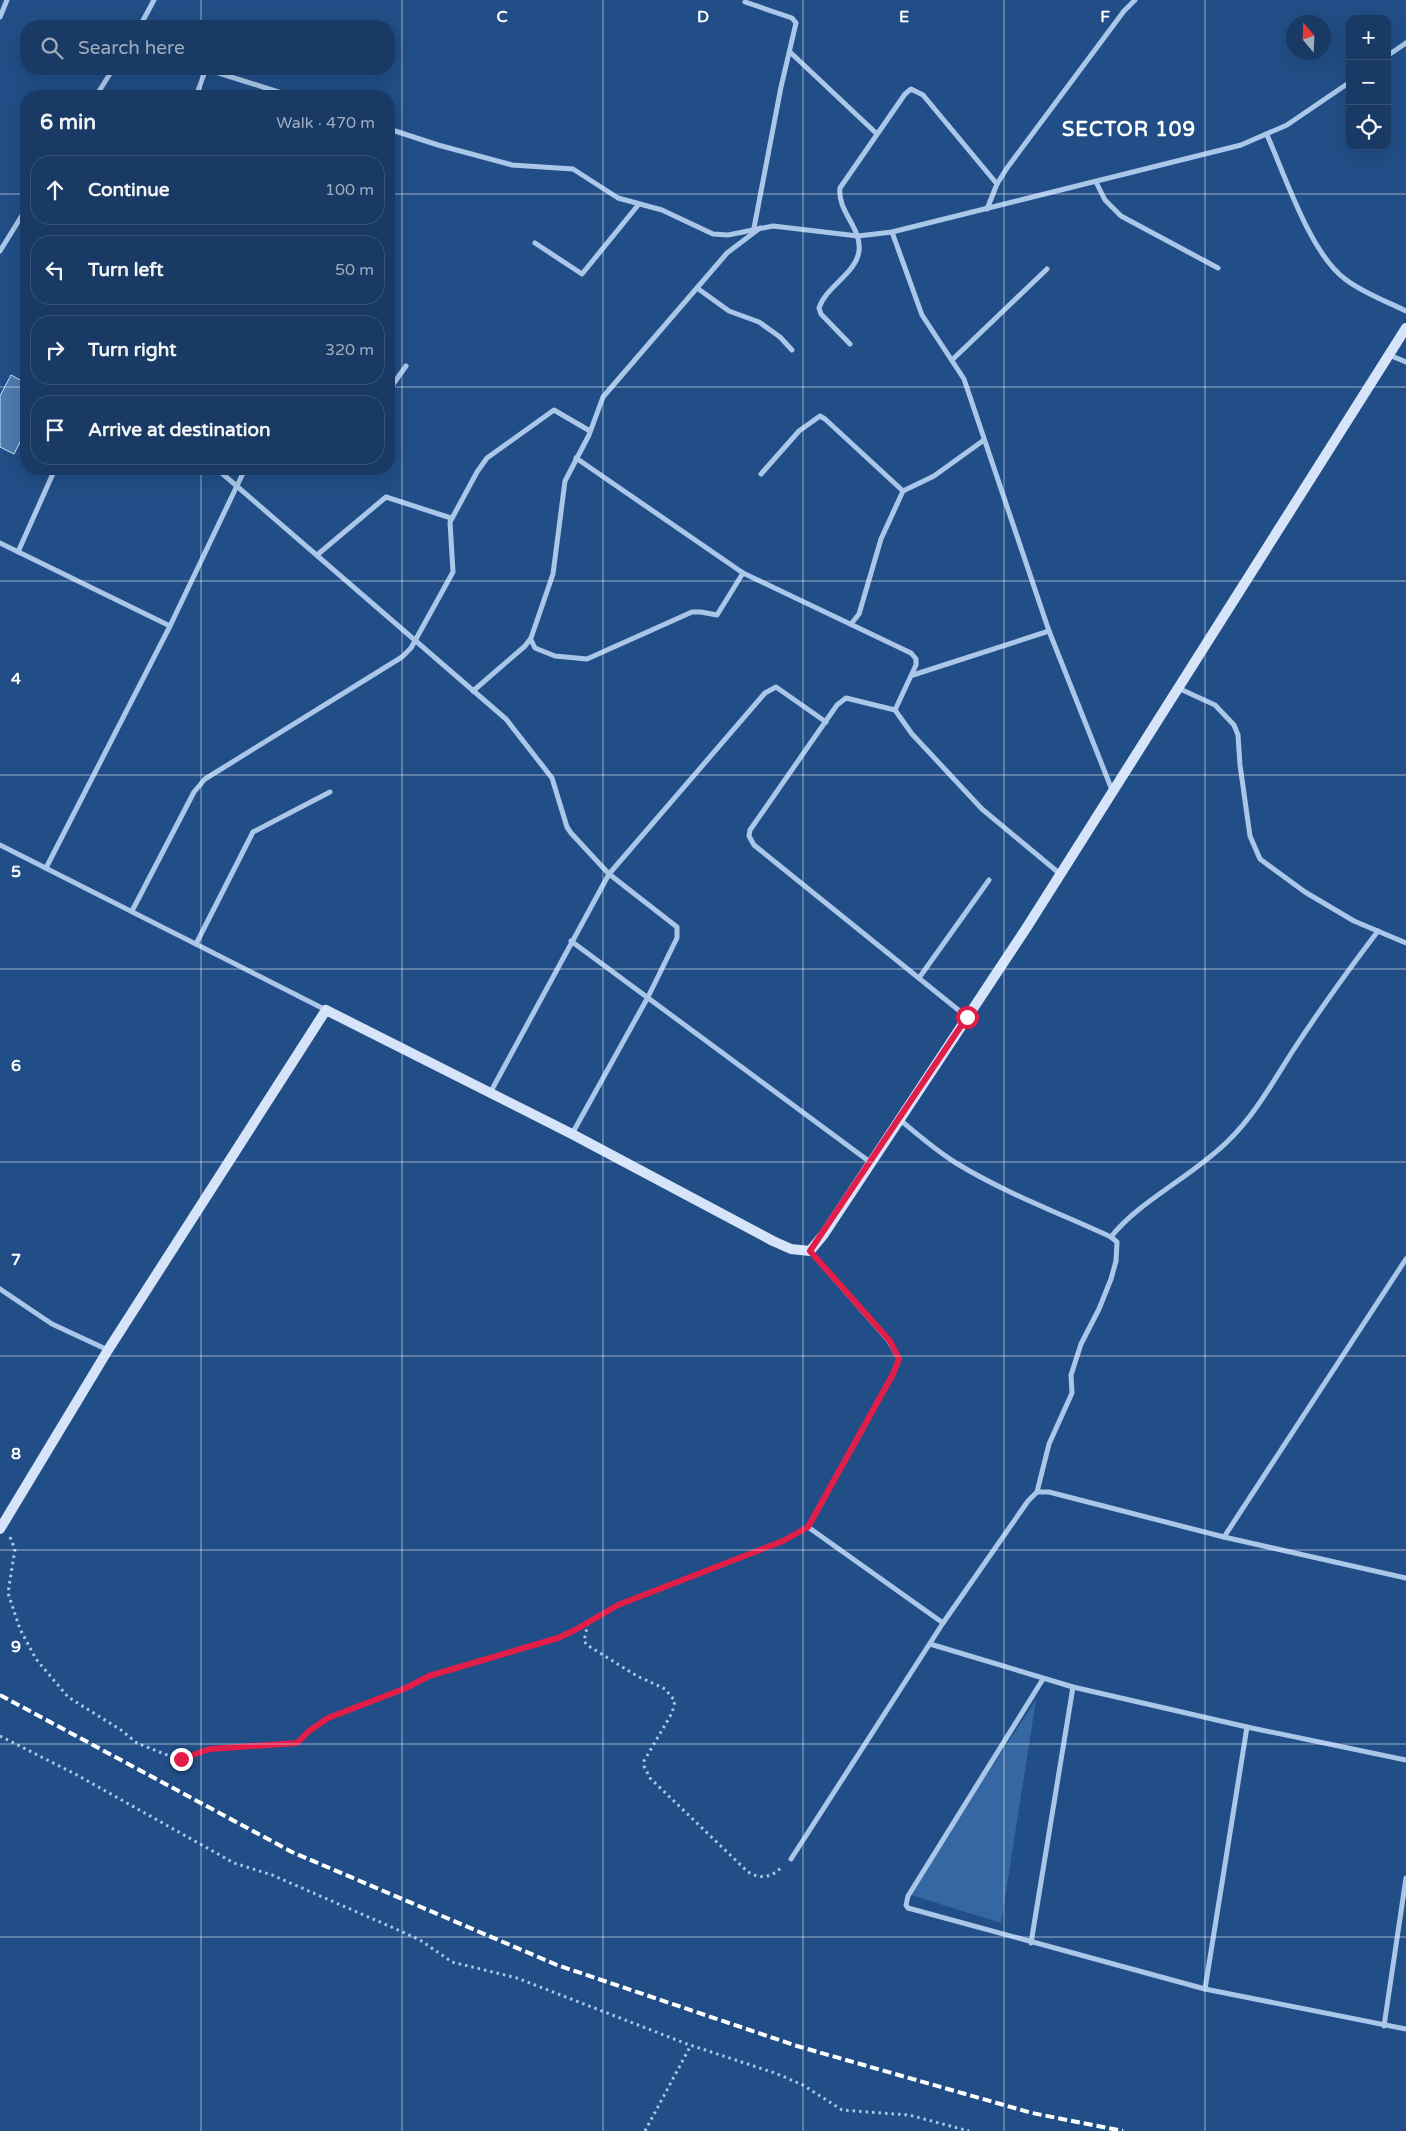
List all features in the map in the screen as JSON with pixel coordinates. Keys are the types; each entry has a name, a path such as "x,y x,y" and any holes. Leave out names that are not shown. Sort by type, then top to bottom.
{"street":[{"path":"0,18 7,0"},
{"path":"143,20 154,0"},
{"path":"987,208 997,184 1124,11 1135,0"},
{"path":"745,2 792,18 796,23 781,87 754,228"},
{"path":"1391,53 1406,43"},
{"path":"790,52 877,134"},
{"path":"100,90 110,75"},
{"path":"198,90 204,75"},
{"path":"225,75 272,90"},
{"path":"395,131 512,165 573,169 618,198 662,210 713,234 728,235 762,226 858,236 892,232 1241,145 1287,125 1346,85"},
{"path":"850,344 822,314 819,308 822,300 856,262 859,252 858,236 841,202 840,188 905,94 911,89 917,90 997,184"},
{"path":"1267,135 1324,257 1344,278 1406,311"},
{"path":"1096,182 1105,200 1120,216 1218,268"},
{"path":"535,243 582,274 639,204"},
{"path":"0,251 20,219"},
{"path":"473,691 530,639 553,574 563,490 590,431 603,396 727,253 762,226"},
{"path":"892,232 922,315 964,379 1050,631 1112,790"},
{"path":"952,360 1047,269"},
{"path":"697,288 729,311 759,322 780,337 792,350"},
{"path":"810,1251 967,1017 1406,328"},
{"path":"1389,355 1406,362"},
{"path":"395,382 406,366"},
{"path":"132,912 194,792 205,779 402,657 417,640 453,572 454,563 449,529 451,518 487,458 550,412 557,410 590,431"},
{"path":"760,474 793,436 820,416 826,419 903,491"},
{"path":"851,624 858,614 881,539 903,491 934,476 984,440"},
{"path":"576,458 743,573 914,656 916,665 913,676 895,710"},
{"path":"18,552 52,475"},
{"path":"223,475 417,640 506,719 549,773 567,827 609,874 677,927 678,938 648,997 572,1134"},
{"path":"46,868 170,626 242,475"},
{"path":"317,554 386,497 451,518"},
{"path":"0,543 170,626"},
{"path":"530,639 534,648 555,656 587,659 692,612 717,615 743,573"},
{"path":"913,676 1050,631"},
{"path":"490,1093 609,874 768,690 776,688 826,722"},
{"path":"1178,688 1215,705 1234,725 1238,735 1240,765 1250,836 1260,858 1304,892 1354,921 1406,943"},
{"path":"967,1017 750,840 750,830 845,698 895,710 912,734 982,809 1059,873"},
{"path":"196,944 253,832 330,792"},
{"path":"0,845 572,1134 783,1246 810,1251 890,1341 899,1359 893,1374 808,1527 943,1623"},
{"path":"919,978 989,880"},
{"path":"1111,1237 1125,1220 1191,1174 1229,1140 1256,1108 1332,991 1378,931"},
{"path":"571,941 870,1162"},
{"path":"1,1527 108,1350 326,1010"},
{"path":"791,1859 943,1623 1028,1501 1037,1492 1049,1444 1072,1393 1071,1375 1081,1344 1100,1309 1116,1261 1118,1245 1111,1237 1022,1198 972,1172 930,1145 898,1118"},
{"path":"1224,1537 1406,1259"},
{"path":"0,1290 52,1324 108,1350"},
{"path":"1037,1492 1049,1492 1224,1537 1406,1578"},
{"path":"930,1644 1073,1687 1247,1727 1406,1760"},
{"path":"1043,1679 906,1901 906,1906 911,1910 1205,1989 1406,2029"},
{"path":"1031,1943 1073,1687"},
{"path":"1205,1989 1247,1727"},
{"path":"1384,2026 1406,1878"}],"path":[{"path":"1,1527 15,1550 9,1597 23,1635 36,1659 68,1697 121,1730 137,1743 177,1759 210,1749 297,1743 309,1731 328,1718 406,1688 429,1676 558,1638 618,1605 783,1541 808,1527"},
{"path":"588,1622 584,1641 587,1645 637,1676 665,1689 675,1701 672,1713 644,1761 645,1771 650,1778 740,1866 755,1876 768,1876 777,1872 791,1859"},
{"path":"0,1736 77,1775 234,1862 272,1875 420,1940 452,1962 517,1978 691,2045 799,2083 842,2110 909,2115 968,2131"},
{"path":"645,2131 691,2045"}],"shaded area":[{"path":"1036,1700 1001,1923 908,1894"}],"building":[{"path":"11,375 20,380 20,442 14,454 0,447 0,396"}],"railway":[{"path":"0,1695 292,1852 557,1965 797,2046 1032,2113 1123,2131"}],"district":[{"name":"SECTOR 109","path":"1129,129"}],"route":[{"path":"181,1759 210,1749 290,1745 297,1743 315,1726 328,1718 449,1669 558,1638 618,1605 783,1541 808,1527 809,1521 893,1374 899,1359 890,1341 810,1251 824,1234 906,1106 967,1017"}]}
